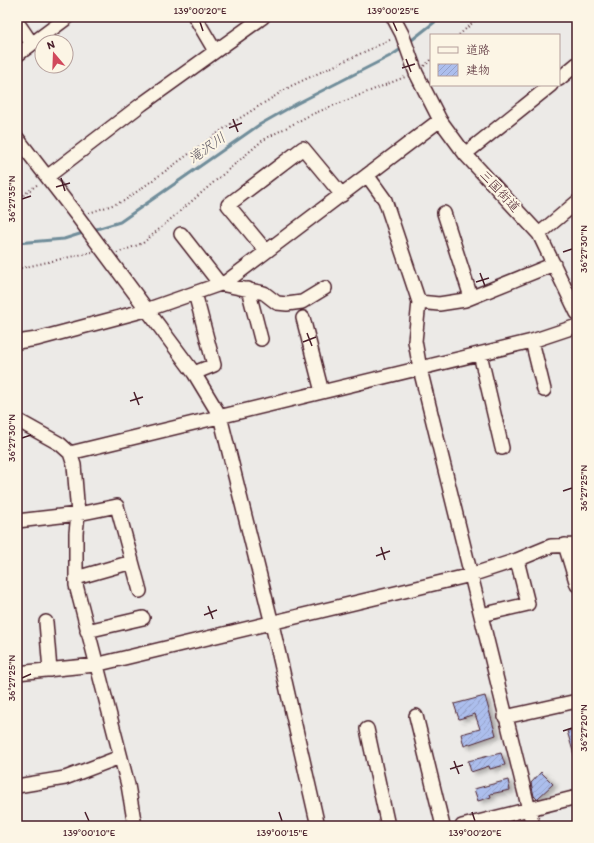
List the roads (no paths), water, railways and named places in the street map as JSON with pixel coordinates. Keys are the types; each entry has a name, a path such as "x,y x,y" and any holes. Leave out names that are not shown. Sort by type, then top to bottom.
{"street":[{"path":"17,55 68,17"},
{"path":"195,17 215,51"},
{"path":"47,177 142,104 215,51 246,23 263,17"},
{"name":"三国街道","path":"393,17 402,34 416,73 440,120 466,154 539,234 576,310"},
{"path":"17,22 32,44"},
{"path":"560,78 577,64"},
{"path":"466,154 550,86"},
{"path":"17,342 37,339 146,310 226,282 440,120"},
{"path":"17,138 194,373 220,416 272,624 318,826"},
{"path":"266,251 228,205 303,148 342,195"},
{"path":"367,175 385,200 419,302 415,341 420,369 532,826"},
{"path":"539,234 577,202"},
{"path":"444,212 471,297"},
{"path":"181,234 220,284 264,293 277,303 287,304 302,302 324,288"},
{"path":"419,302 439,304 471,297 554,264"},
{"path":"248,290 261,339"},
{"path":"194,373 214,365 195,293"},
{"path":"303,318 322,392"},
{"path":"70,453 532,341 577,326"},
{"path":"532,341 544,390"},
{"path":"480,354 502,448"},
{"path":"17,420 52,438 70,453 74,464 78,514 76,533 76,578 95,666 120,757 135,826"},
{"path":"17,521 78,514 117,506 140,591"},
{"path":"17,673 95,666 272,624 471,575 517,560 551,546 571,545 577,585"},
{"path":"481,615 528,604 517,560"},
{"path":"76,578 132,562"},
{"path":"87,631 143,618"},
{"path":"46,622 50,670"},
{"path":"505,717 577,700"},
{"path":"416,716 443,826"},
{"path":"367,729 388,826"},
{"path":"17,786 66,778 120,757"},
{"path":"462,826 577,797"}],"waterway":[{"name":"滝沢川","path":"408,43 441,17"},
{"name":"滝沢川","path":"93,230 120,222 259,125 296,104 392,55 404,47"},
{"name":"滝沢川","path":"17,243 64,239 86,232"}]}
